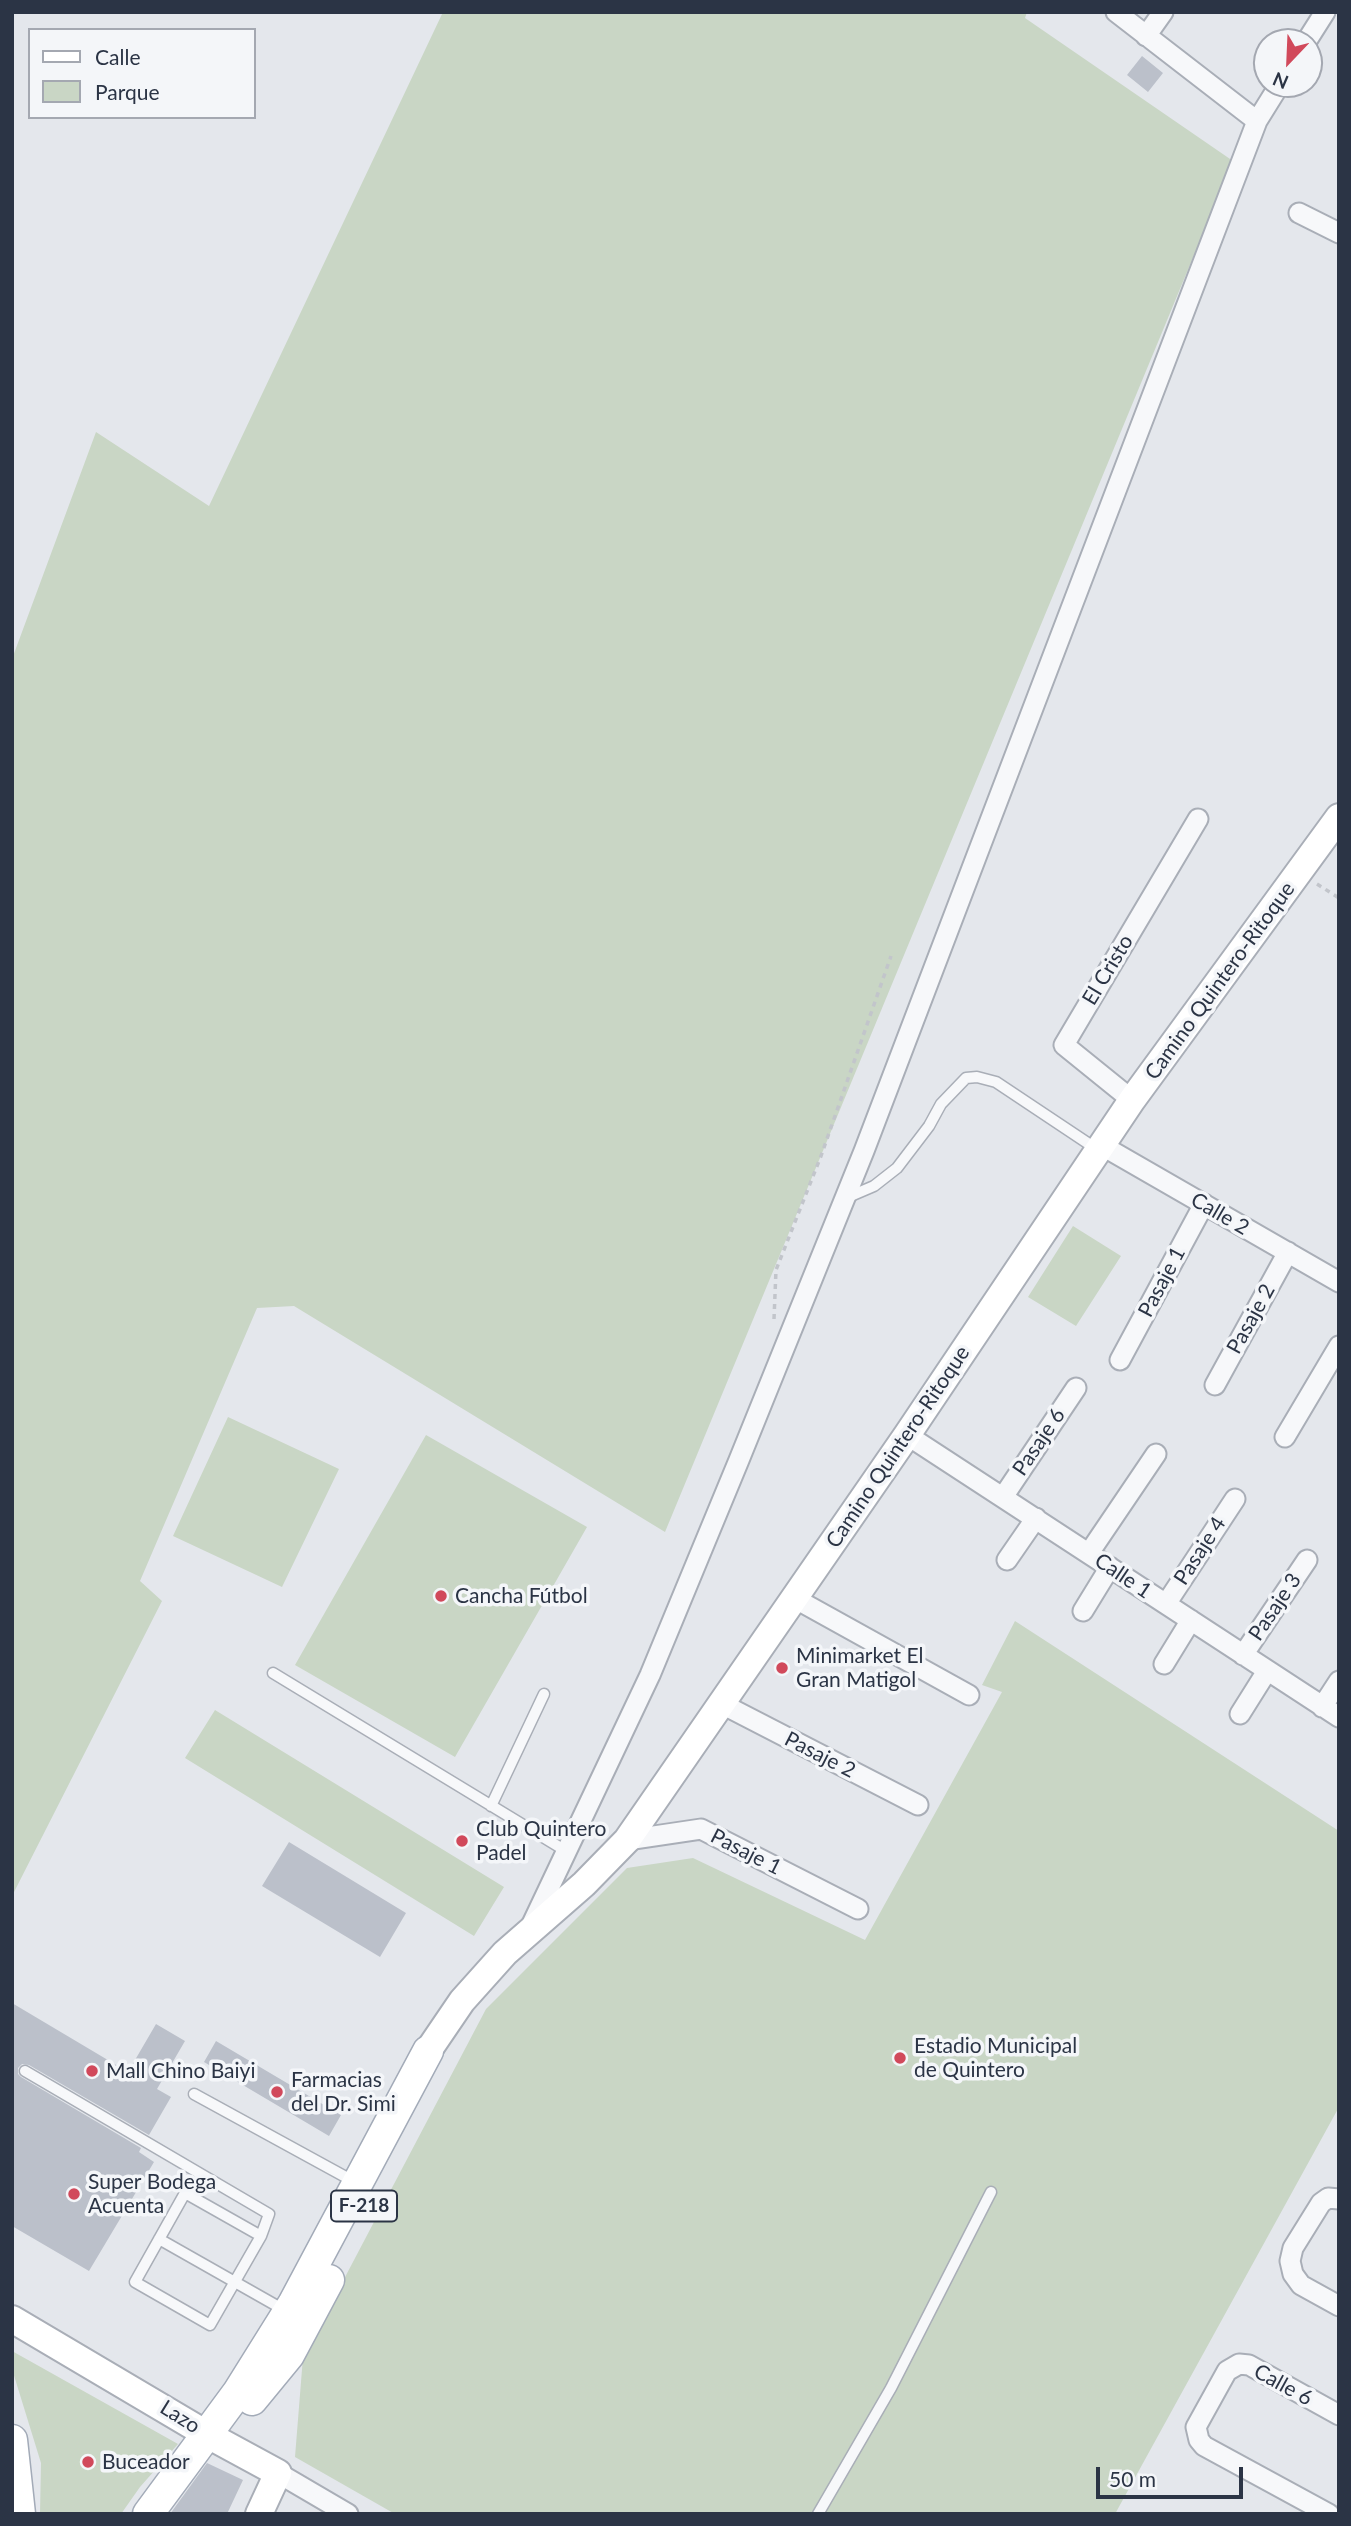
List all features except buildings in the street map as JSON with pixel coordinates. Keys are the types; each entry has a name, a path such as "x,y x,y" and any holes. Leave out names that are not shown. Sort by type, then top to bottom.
{"main road":[{"name":"Camino Quintero-Ritoque","path":"148,2514 208,2435 288,2312 428,2051 476,1985 529,1931 584,1884 628,1840 1132,1100 1339,817"},
{"name":"Camino Quintero-Ritoque","path":"208,2435 253,2398 289,2355 371,2192 428,2051"},
{"path":"288,2312 295,2330 295,2339 289,2355"},
{"name":"Lazo","path":"12,2319 208,2435 278,2473"},
{"path":"12,2440 20,2514"},
{"path":"260,2514 278,2473"}],"street":[{"path":"1116,12 1257,121"},
{"path":"1146,36 1163,12"},
{"path":"1315,28 1325,12"},
{"path":"529,1931 650,1675 845,1198 1257,121 1271,98"},
{"path":"1299,213 1339,233"},
{"name":"El Cristo","path":"1132,1100 1064,1045 1198,819"},
{"name":"Calle 2","path":"1100,1148 1339,1282"},
{"name":"Pasaje 1","path":"1120,1360 1204,1204"},
{"name":"Pasaje 2","path":"1215,1385 1287,1252"},
{"path":"1285,1437 1339,1346"},
{"name":"Pasaje 6","path":"1003,1497 1076,1388"},
{"name":"Calle 1","path":"907,1434 1339,1717"},
{"path":"1089,1553 1156,1454"},
{"name":"Pasaje 4","path":"1166,1604 1235,1499"},
{"path":"1007,1560 1035,1518"},
{"name":"Pasaje 3","path":"1243,1655 1307,1560"},
{"path":"1083,1611 1110,1567"},
{"path":"794,1598 969,1695"},
{"path":"1164,1664 1191,1620"},
{"path":"1240,1714 1267,1671"},
{"path":"1322,1707 1339,1681"},
{"name":"Pasaje 2","path":"722,1704 918,1805"},
{"name":"Pasaje 1","path":"628,1840 701,1829 858,1909"},
{"path":"1339,2199 1328,2198 1319,2207 1293,2248 1291,2268 1301,2285 1339,2306"},
{"name":"Calle 6","path":"1329,2514 1204,2446 1197,2434 1198,2421 1227,2371 1239,2364 1249,2365 1339,2415"},
{"name":"Lazo","path":"278,2473 348,2514"}],"lane":[{"path":"845,1198 874,1186 897,1168 929,1126 941,1104 966,1078 977,1077 996,1082 1100,1148"},
{"path":"273,1673 566,1851"},
{"path":"491,1806 544,1694"},
{"path":"25,2071 269,2214 261,2236 210,2325 135,2281 185,2193 261,2236"},
{"path":"194,2094 357,2183"},
{"path":"818,2514 891,2388 991,2192"},
{"path":"159,2239 288,2312"}],"path":[{"path":"771,1331 776,1270 821,1156 891,956"}],"green space":[{"path":"443,12 1027,12 1025,18 1233,161 665,1532 294,1306 257,1308 140,1581 162,1601 12,1896 12,659 96,432 209,506"},
{"path":"1073,1226 1121,1256 1076,1326 1028,1297"},
{"path":"228,1417 339,1469 282,1587 173,1536"},
{"name":"Cancha Fútbol","path":"426,1435 587,1527 455,1757 295,1665"},
{"name":"Estadio Municipal de Quintero","path":"1015,1621 1339,1831 1339,2107 1115,2514 395,2514 295,2457 303,2357 486,2009 627,1868 693,1858 865,1940 1002,1692 982,1685"},
{"path":"215,1710 504,1887 474,1936 185,1758"},
{"path":"12,2351 178,2444 140,2487 121,2514 40,2514 41,2463 12,2369"}],"place":[{"name":"Cancha Fútbol","path":"441,1596"},
{"name":"Minimarket El Gran Matigol","path":"782,1668"},
{"name":"Club Quintero Padel","path":"462,1841"},
{"name":"Estadio Municipal de Quintero","path":"900,2058"},
{"name":"Mall Chino Baiyi","path":"92,2071"},
{"name":"Farmacias del Dr. Simi","path":"277,2092"},
{"name":"Super Bodega Acuenta","path":"74,2194"},
{"name":"Buceador","path":"88,2462"}]}
